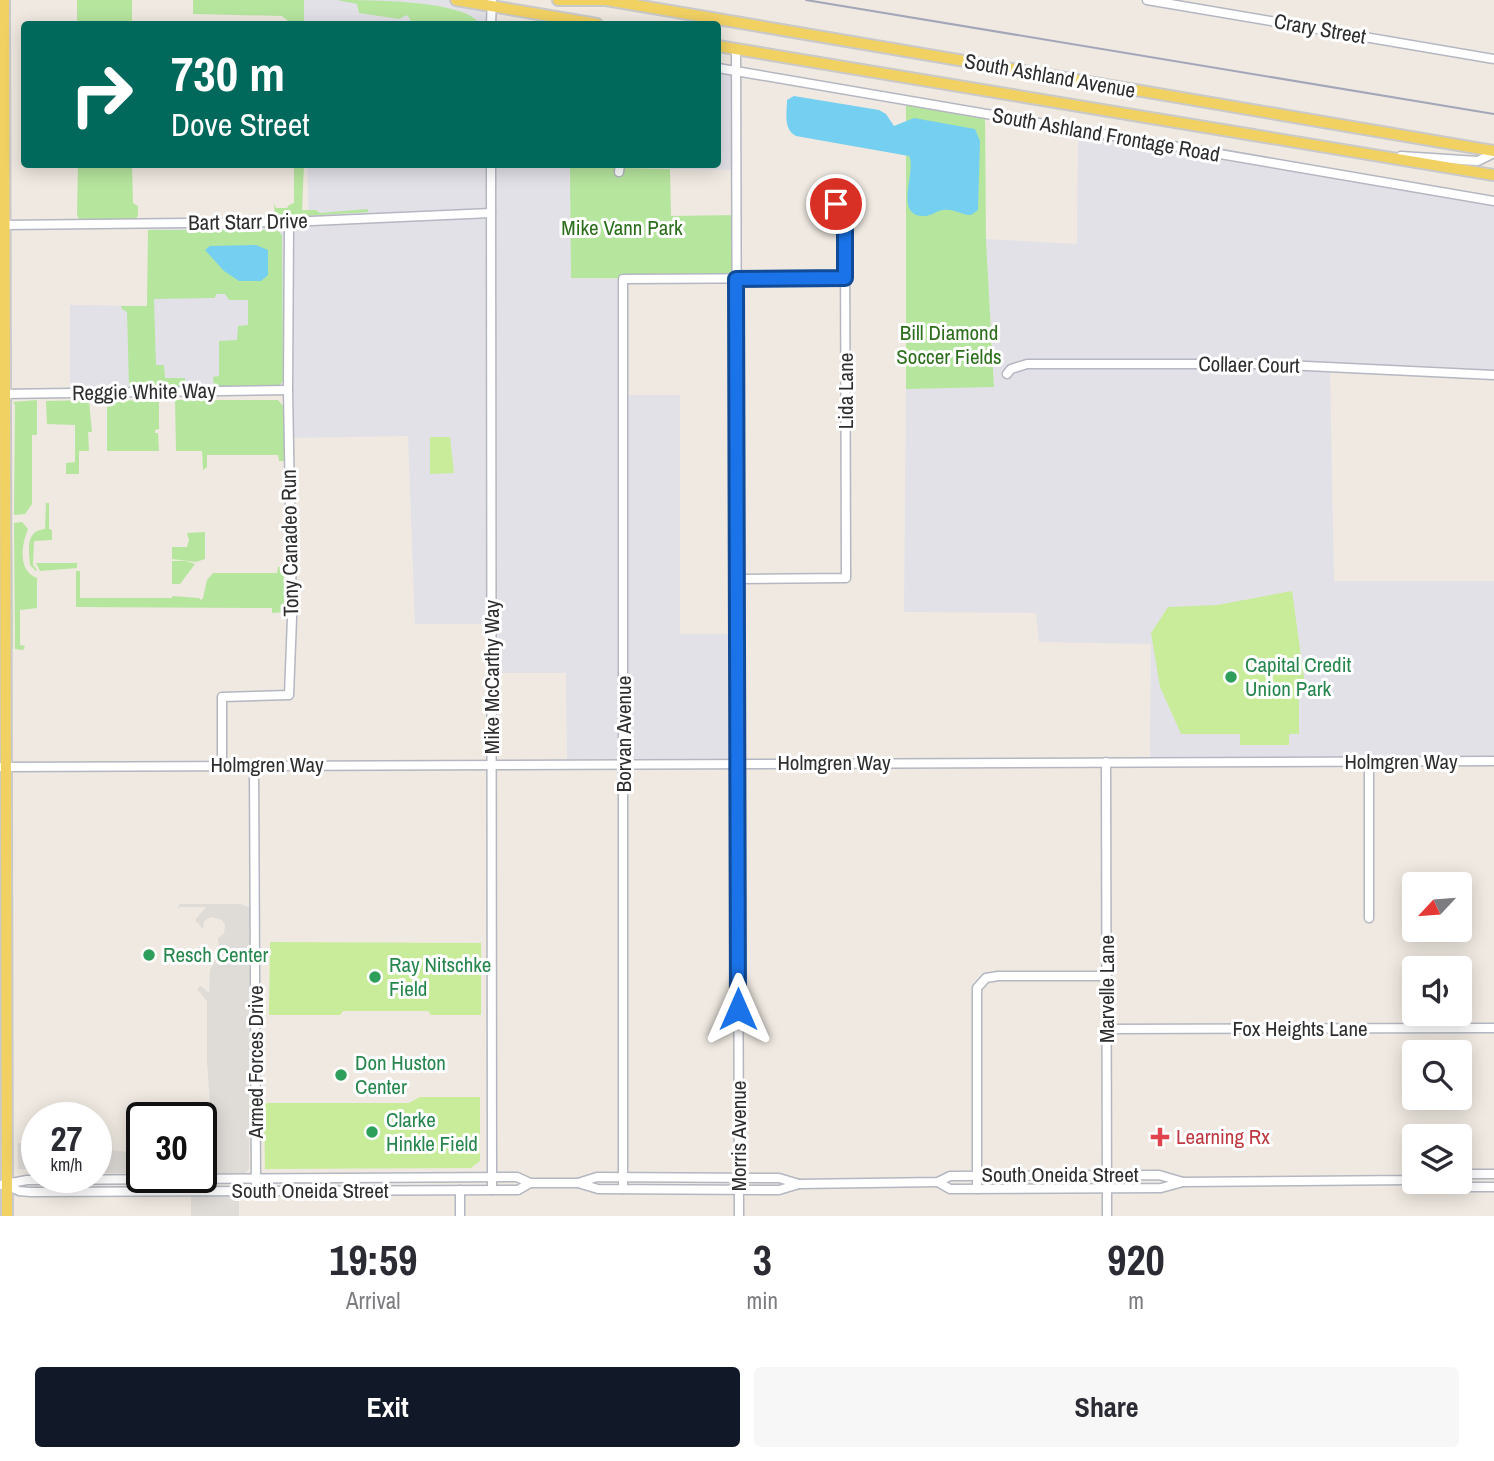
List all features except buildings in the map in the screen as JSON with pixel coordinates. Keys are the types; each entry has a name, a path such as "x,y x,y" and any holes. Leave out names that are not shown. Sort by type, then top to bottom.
{"main road":[{"path":"4,0 3,1185 7,1216"},
{"path":"456,0 493,2 583,21"},
{"name":"South Ashland Avenue","path":"558,0 608,0 1494,152"},
{"name":"South Ashland Avenue","path":"721,46 1494,175"}],"street":[{"name":"Crary Street","path":"1148,0 1494,58"},
{"path":"491,21 493,2"},
{"name":"Morris Avenue","path":"736,49 739,1216"},
{"name":"South Ashland Frontage Road","path":"721,69 1494,201"},
{"path":"1370,155 1478,161 1487,159 1494,152"},
{"name":"Mike McCarthy Way","path":"491,168 492,1190"},
{"name":"Lida Lane","path":"737,579 846,578 845,230 836,204"},
{"name":"Bart Starr Drive","path":"3,225 289,222 491,213"},
{"name":"Tony Canadeo Run","path":"222,765 222,697 289,695 292,618 288,390 289,222"},
{"path":"736,279 845,278"},
{"name":"Borvan Avenue","path":"623,1189 623,279 736,279"},
{"name":"Collaer Court","path":"1007,374 1011,369 1027,364 1264,364 1494,375"},
{"name":"Reggie White Way","path":"3,394 288,390"},
{"name":"Holmgren Way","path":"3,766 1494,761"},
{"name":"Marvelle Lane","path":"1106,762 1107,1216"},
{"path":"1369,762 1369,918"},
{"name":"Armed Forces Drive","path":"254,764 256,1191"},
{"path":"977,1189 977,988 986,978 998,976 1107,976"},
{"name":"Fox Heights Lane","path":"1107,1029 1494,1028"},
{"path":"1472,1174 1494,1174"},
{"name":"South Oneida Street","path":"3,1185 27,1180 517,1177 530,1183 578,1183 598,1189 779,1190 799,1184 937,1182 950,1176 1107,1175 1159,1175 1183,1182"},
{"name":"South Oneida Street","path":"578,1183 597,1177 739,1177 779,1178 799,1184"},
{"name":"South Oneida Street","path":"937,1182 950,1189 1161,1188 1183,1182 1402,1179"},
{"name":"South Oneida Street","path":"3,1185 27,1192 518,1190 530,1183"},
{"name":"South Oneida Street","path":"1472,1187 1494,1187"},
{"path":"460,1190 460,1216"}],"shaded area":[{"path":"299,0 456,0 491,6 491,21 300,21"},
{"path":"721,69 735,71 736,170 626,168 721,168"},
{"path":"1078,130 1494,201 1494,375 1330,368 1334,581 1494,581 1494,761 1150,762 1151,644 1039,642 1036,613 904,612 906,389 994,386 986,239 1077,244"},
{"path":"307,168 571,168 571,278 623,279 624,395 680,395 680,634 737,634 738,763 567,764 566,673 492,673 491,624 415,624 408,436 289,438 288,391 70,393 70,305 150,306 151,222 309,220"},
{"path":"179,904 241,904 251,908 249,1169 244,1174 217,1174 217,1102 210,1102 207,1001 197,989 201,986 209,993 210,970 219,952 218,938 224,933 225,925 222,920 211,917 204,921 203,929 195,920 206,907 178,909"},
{"path":"18,1143 21,1143 21,1169 18,1169"},
{"path":"112,1150 126,1152 126,1173 112,1173"},
{"path":"191,1196 239,1196 239,1216 191,1216"}],"green space":[{"path":"77,0 132,0 132,21 77,21"},
{"path":"193,0 304,0 304,21 288,21 282,16 193,14"},
{"path":"337,0 391,1 437,6 456,10 476,21 411,21 407,15 399,19 359,13 357,4"},
{"name":"Bill Diamond Soccer Fields","path":"906,101 985,114 986,239 994,387 906,389"},
{"path":"78,168 132,168 133,203 138,206 136,219 79,219"},
{"path":"294,168 304,168 302,210 316,210 320,213 367,209 369,212 275,218 274,203 276,208 287,208 294,203"},
{"name":"Mike Vann Park","path":"570,168 670,169 671,216 736,215 736,279 571,278"},
{"path":"148,230 277,230 282,235 283,381 279,386 214,386 213,377 219,376 219,341 237,340 238,326 248,325 248,300 229,300 225,294 216,294 215,298 154,299 156,365 164,365 165,378 185,378 185,384 179,387 129,387 127,312 121,306 147,306"},
{"path":"37,400 37,435 32,435 32,504 25,514 14,515 13,402"},
{"path":"89,400 92,432 88,432 89,451 79,451 79,474 66,474 66,463 75,462 75,425 47,424 46,401"},
{"path":"107,400 159,401 159,429 155,430 155,433 158,433 159,451 107,451"},
{"path":"175,400 278,400 284,407 284,461 279,461 278,455 207,455 207,467 203,470 202,451 176,451"},
{"path":"11,403 12,405 12,514 10,513"},
{"path":"430,437 450,437 454,473 430,474"},
{"path":"46,503 49,503 49,529 52,530 52,540 34,541 33,565 36,571 30,565 30,542 34,533 45,529"},
{"path":"22,522 28,529 23,550 24,564 31,575 37,578 37,608 20,610 20,645 25,646 23,650 15,649 14,523"},
{"path":"12,532 13,649 10,648"},
{"path":"205,532 205,559 196,562 172,559 172,547 187,547 187,533"},
{"path":"172,561 195,564 180,584 172,584"},
{"path":"36,563 77,563 77,568 40,571"},
{"path":"278,567 284,567 284,612 272,613 272,608 76,607 76,571 80,571 80,598 172,596 201,600 207,580 213,573 277,573"},
{"name":"Capital Credit Union Park","path":"1292,591 1305,685 1299,691 1299,734 1289,734 1289,745 1240,745 1240,734 1181,734 1160,687 1151,633 1168,607 1217,605"},
{"name":"Ray Nitschke Field","path":"270,942 481,943 481,1015 431,1015 428,1011 343,1011 340,1015 269,1015"},
{"name":"Clarke Hinkle Field","path":"420,1097 480,1097 480,1161 471,1168 265,1169 264,1103 409,1103"}],"water":[{"path":"794,96 879,110 886,114 894,126 914,118 975,129 980,141 978,210 971,215 947,210 925,216 914,213 909,208 908,200 911,163 909,156 796,136 789,129 787,120 787,100"},
{"path":"256,245 268,250 268,275 261,281 239,281 224,271 205,250 210,246"}],"railway":[{"path":"806,0 1494,114"}],"place":[{"name":"Capital Credit Union Park","path":"1231,677"},
{"name":"Resch Center","path":"149,955"},
{"name":"Ray Nitschke Field","path":"375,977"},
{"name":"Don Huston Center","path":"341,1075"},
{"name":"Clarke Hinkle Field","path":"372,1132"},
{"name":"Learning Rx","path":"1160,1137"}],"route":[{"path":"738,1009 736,279 845,278 845,230 836,204"}]}
